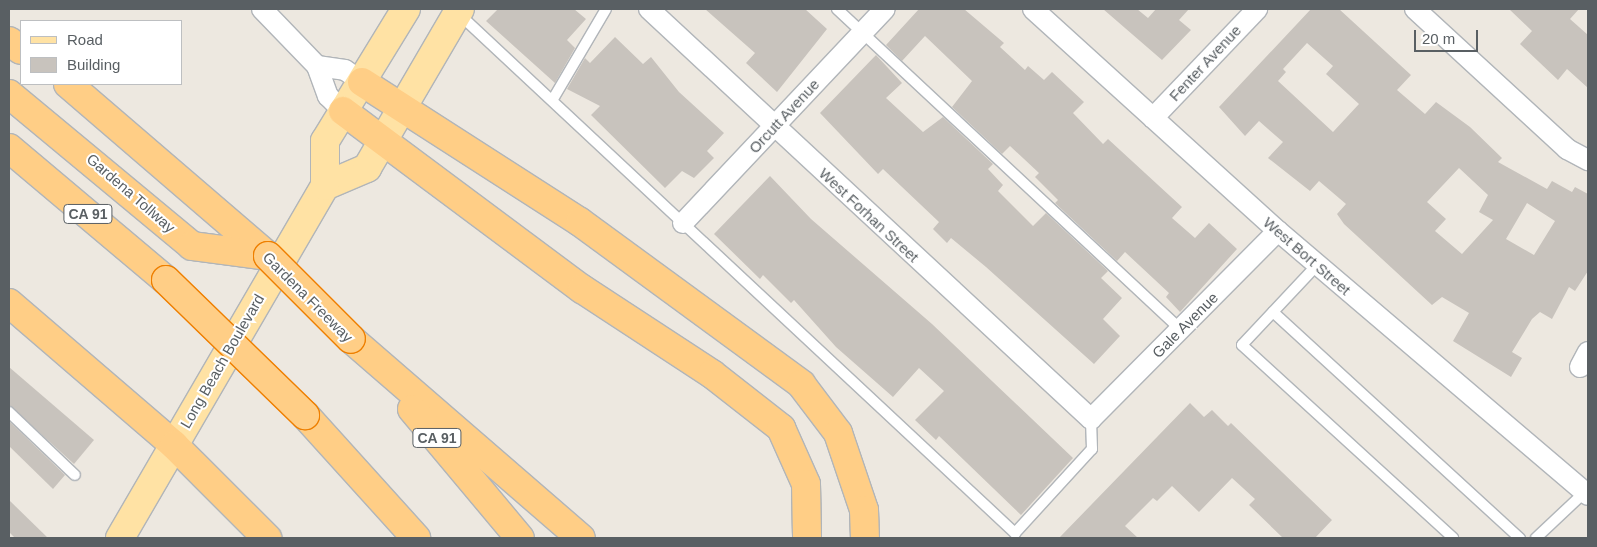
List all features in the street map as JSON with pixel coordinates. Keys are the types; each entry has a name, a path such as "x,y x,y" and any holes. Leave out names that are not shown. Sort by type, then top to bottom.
{"highway":[{"path":"9,41 20,49"},
{"path":"362,82 580,222 801,384 838,433 864,510 865,538"},
{"name":"Gardena Freeway","path":"69,85 268,256 351,340 520,538"},
{"name":"Gardena Tollway","path":"9,94 192,246 268,256"},
{"path":"344,111 582,288 712,374 781,428 806,484 807,538"},
{"name":"CA 91","path":"9,148 166,280 305,415 416,538"},
{"path":"9,302 174,445 267,538"},
{"path":"351,340 582,538"}],"main road":[{"path":"406,9 325,141 325,186 367,168 403,110 459,11"},
{"name":"Long Beach Boulevard","path":"120,538 325,186"}],"street":[{"path":"262,9 317,66 328,96 344,111"},
{"name":"West Forhan Street","path":"649,9 774,128 1091,419"},
{"name":"Orcutt Avenue","path":"683,223 884,9"},
{"name":"West Bort Street","path":"1033,9 1278,231 1586,493"},
{"name":"Fenter Avenue","path":"1153,118 1257,9"},
{"path":"1415,9 1567,149 1588,160"},
{"path":"317,66 345,70 362,82"},
{"name":"Gale Avenue","path":"1091,419 1278,231"}],"lane":[{"path":"553,99 606,9"},
{"path":"837,9 1180,330"},
{"path":"459,11 1015,533 1092,450 1091,419"},
{"path":"1318,264 1242,345 1453,538"},
{"path":"1273,312 1520,538"},
{"path":"9,412 75,475"},
{"path":"1536,538 1586,493"}],"building":[{"path":"498,9 574,9 586,19 567,40 575,48 555,83 486,21"},
{"path":"705,9 805,9 827,29 777,92 746,63 755,53"},
{"path":"919,9 964,9 1004,43 1000,47 1025,70 1028,66 1044,80 1052,72 1084,102 1073,113 1103,144 1108,139 1182,207 1172,218 1195,238 1209,223 1237,249 1180,312 1166,297 1169,293 1125,252 1117,261 1055,203 1058,200 1035,177 1039,173 1010,146 1002,154 952,107 972,81 925,36 902,61 886,45"},
{"path":"1103,9 1137,9 1148,18 1156,9 1189,9 1179,20 1191,30 1162,60"},
{"path":"1311,9 1339,9 1411,75 1397,90 1425,114 1436,102 1470,127 1502,158 1498,162 1547,189 1552,181 1572,192 1575,187 1588,194 1588,271 1575,291 1569,287 1552,319 1540,312 1532,319 1512,352 1522,358 1511,377 1453,341 1469,313 1442,297 1432,305 1344,224 1337,214 1346,204 1319,181 1310,191 1268,158 1283,142 1259,121 1245,136 1219,107","holes":["1307,43 1333,66 1326,74 1359,104 1333,132 1278,81 1286,72 1283,69","1459,168 1488,195 1479,212 1493,220 1462,254 1435,231 1446,219 1427,202","1527,203 1555,221 1534,255 1506,239"]},
{"path":"1509,9 1579,9 1570,19 1588,35 1588,88 1567,69 1558,80 1520,44 1532,31"},
{"path":"615,37 643,64 651,57 679,92 724,133 707,151 714,158 694,178 682,171 665,188 591,115 600,106 567,89 585,58 590,63"},
{"path":"876,55 902,83 886,98 923,132 943,117 993,164 988,169 1003,185 998,191 1033,226 1046,213 1108,271 1101,278 1122,298 1103,319 1120,336 1094,364 951,238 947,243 933,229 939,222 883,169 878,174 820,113"},
{"path":"770,176 811,219 932,324 1073,458 1021,515 939,436 936,440 915,420 944,391 919,368 893,397 836,347 794,300 791,303 763,275 760,279 714,234"},
{"path":"9,367 94,440 74,464 9,405"},
{"path":"1190,403 1204,417 1212,410 1228,426 1231,423 1332,520 1315,538 1283,538 1249,505 1255,499 1232,478 1199,512 1172,486 1157,501 1153,498 1125,526 1138,538 1059,538"},
{"path":"9,421 65,475 53,489 9,446"},
{"path":"9,500 48,538 15,538 9,532"}]}
